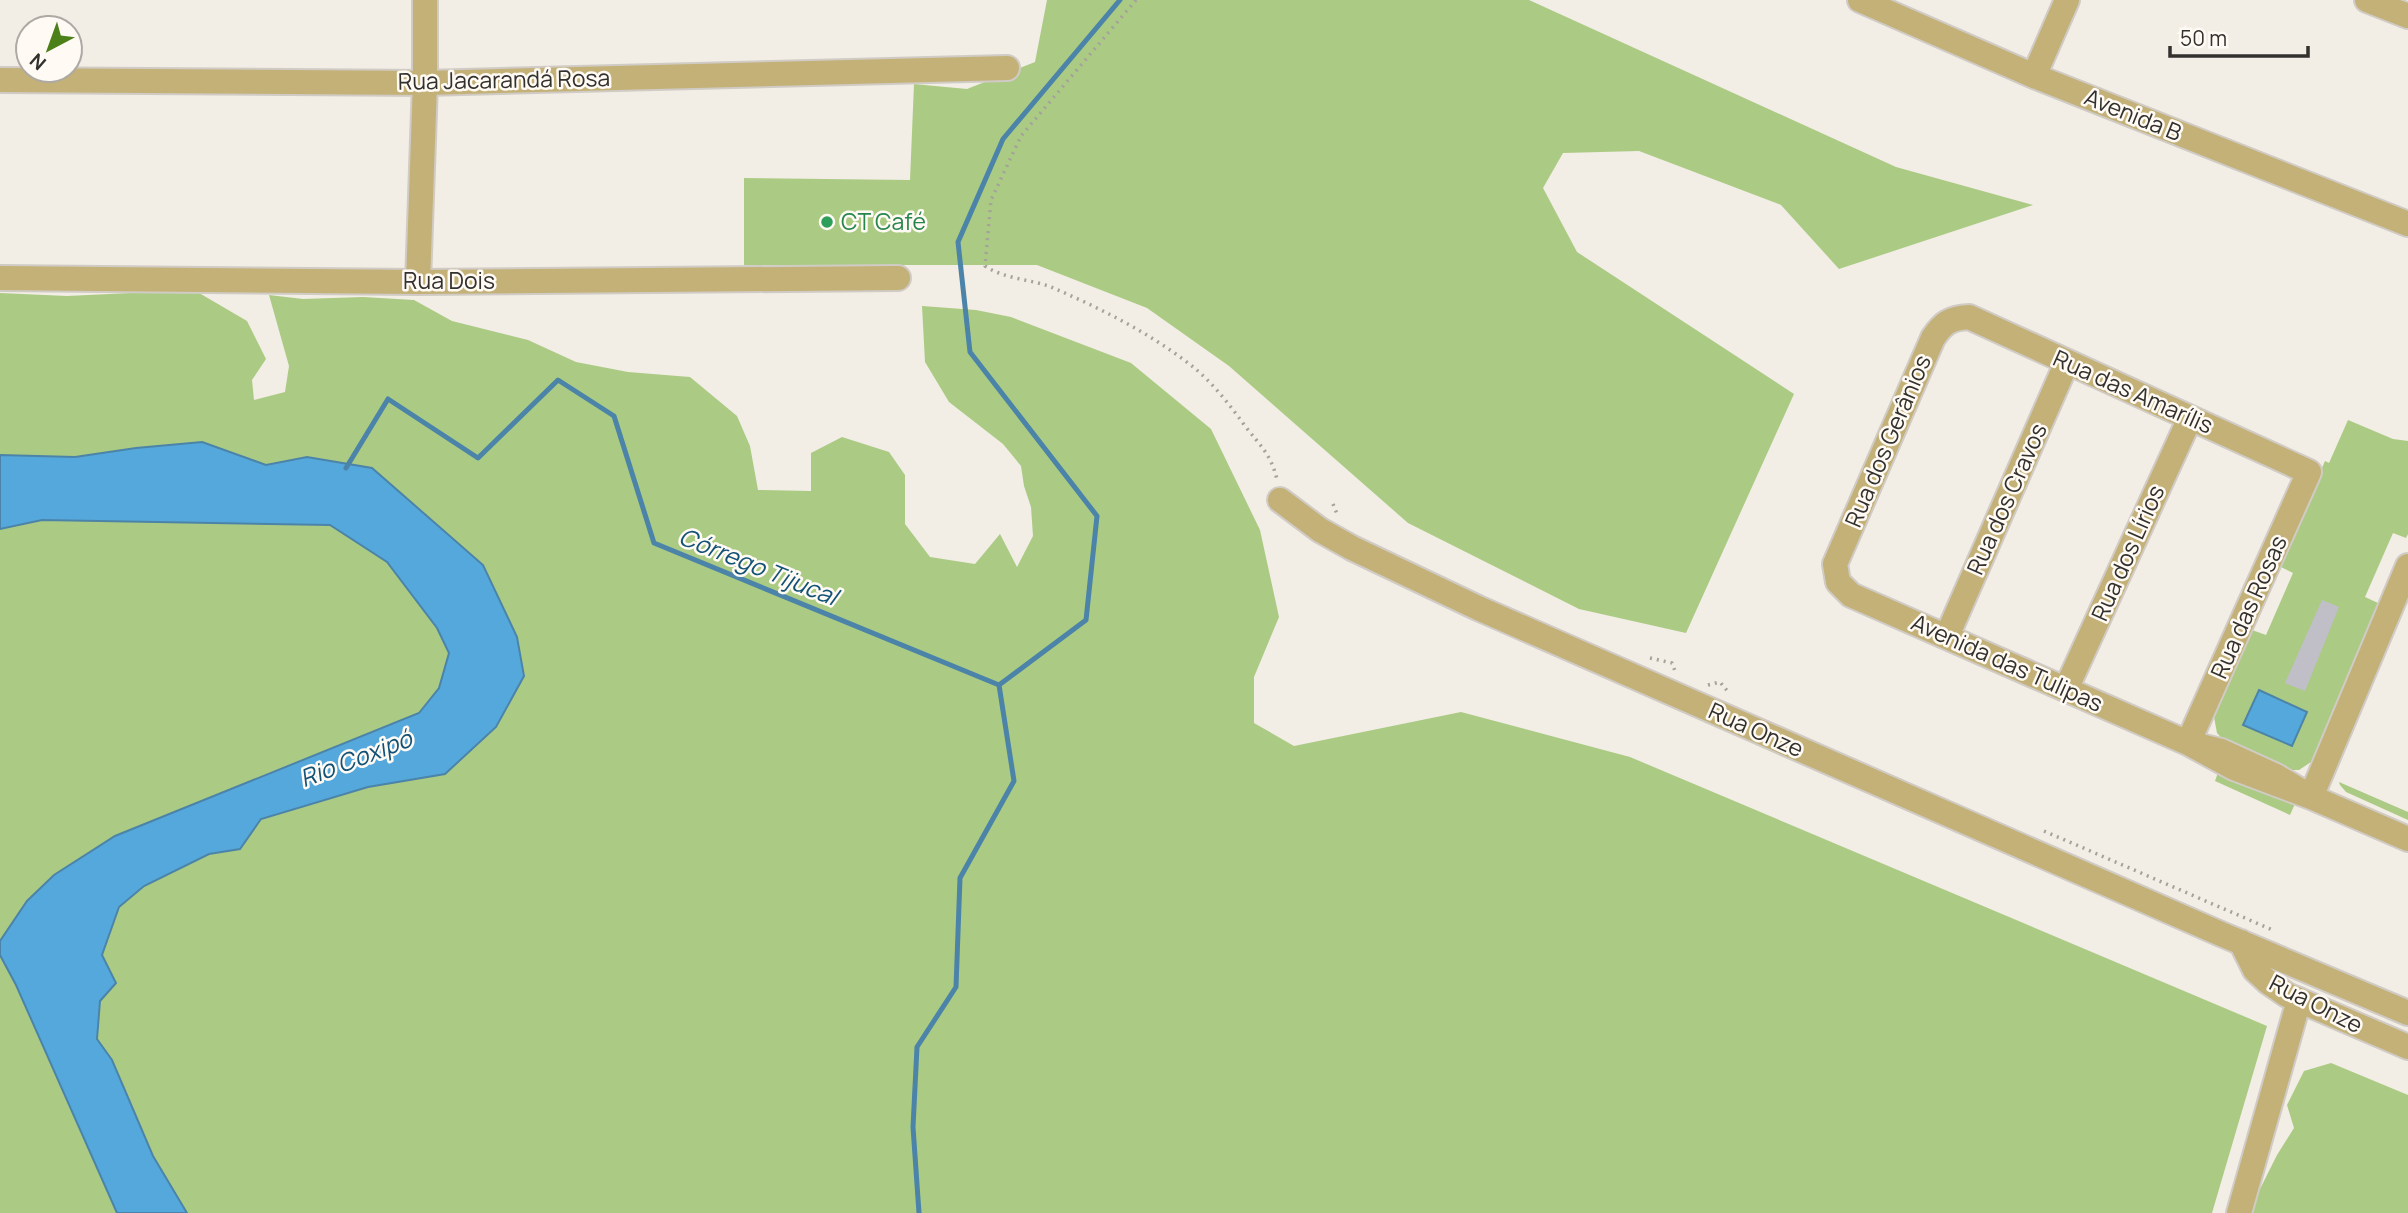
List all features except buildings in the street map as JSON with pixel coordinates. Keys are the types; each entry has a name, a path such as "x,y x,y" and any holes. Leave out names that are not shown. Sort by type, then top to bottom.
{"street":[{"path":"418,282 425,0"},
{"name":"Avenida B","path":"1860,0 2034,76 2408,224"},
{"path":"2034,76 2067,0"},
{"path":"2367,0 2408,16"},
{"name":"Rua Jacarandá Rosa","path":"0,80 425,83 1007,68"},
{"name":"Rua Dois","path":"0,278 418,282 898,278"},
{"name":"Rua das Amarílis","path":"1956,317 1969,317 2309,472"},
{"name":"Rua dos Gerânios","path":"1835,573 1835,564 1933,338 1946,321 1956,317"},
{"name":"Rua dos Cravos","path":"1947,636 2067,362"},
{"name":"Rua dos Lírios","path":"2066,689 2190,418"},
{"name":"Rua das Rosas","path":"2188,743 2309,472"},
{"name":"Rua Onze","path":"1280,500 1320,530 1352,548 1478,608 2241,943 2408,1013"},
{"path":"2311,797 2408,566"},
{"name":"Avenida das Tulipas","path":"1835,573 1838,582 1851,595 2188,743 2221,751 2276,776 2311,797 2408,839"},
{"name":"Rua Onze","path":"2241,943 2255,970 2268,982 2299,1000 2408,1048"},
{"path":"2239,1213 2299,1000"}],"path":[{"path":"1136,0 1021,136 991,200 985,266 994,272 1048,286 1102,309 1193,367 1231,407 1274,463 1280,500"},
{"path":"1333,504 1336,513 1344,518"},
{"path":"1639,653 1663,663 1672,663 1675,671 1686,676"},
{"path":"1707,685 1720,682 1730,694"},
{"path":"2036,828 2283,935"}],"green space":[{"path":"1047,0 1529,0 1896,167 2033,205 1839,269 1781,205 1639,151 1563,153 1543,188 1577,252 1794,394 1686,633 1579,609 1408,523 1229,366 1147,308 1037,265 744,265 744,178 910,180 914,84 967,89 1035,62"},
{"path":"194,290 247,321 266,359 252,380 254,400 285,392 289,366 269,295 303,299 363,297 414,300 452,321 528,340 576,362 628,372 690,377 737,416 750,446 758,490 811,491 811,453 842,437 889,452 905,475 905,524 930,557 975,564 1000,534 1017,567 1033,536 1031,507 1021,466 1003,444 949,402 925,362 922,306 976,310 1011,317 1131,363 1211,429 1260,530 1279,617 1254,677 1254,723 1294,746 1461,712 1630,757 2267,1026 2212,1213 0,1213 0,293 67,296"},
{"path":"2348,420 2393,439 2408,441 2408,534 2406,538 2393,533 2365,597 2378,603 2311,762 2299,770 2292,770 2225,742 2217,733 2214,717 2252,630 2266,635 2293,573 2279,566 2325,461 2329,463"},
{"path":"2221,764 2298,797 2290,815 2215,781"},
{"path":"2339,782 2408,812 2408,820 2346,792"},
{"path":"2331,1063 2408,1095 2408,1213 2248,1213 2277,1155 2294,1128 2287,1105 2304,1071"}],"water":[{"name":"Rio Coxipó","path":"202,442 266,465 307,457 372,468 483,565 517,637 524,676 496,727 445,774 368,787 261,819 240,849 209,854 144,886 119,907 102,955 116,983 100,1001 97,1039 112,1060 153,1156 187,1213 117,1213 16,985 0,955 0,941 27,901 54,875 115,836 419,713 439,688 449,653 437,628 387,562 330,525 42,520 0,529 0,455 75,457"},
{"path":"2259,690 2307,712 2292,746 2243,725"}],"waterway":[{"name":"Córrego Tijucal","path":"919,1213 913,1127 917,1047 956,987 960,878 1014,781 999,685 1086,620 1097,516 970,352 958,242 1003,139 1120,0"},
{"name":"Córrego Tijucal","path":"346,468 388,399 478,458 558,380 614,416 654,543 999,685"}],"place":[{"name":"CT Café","path":"827,222"}]}
